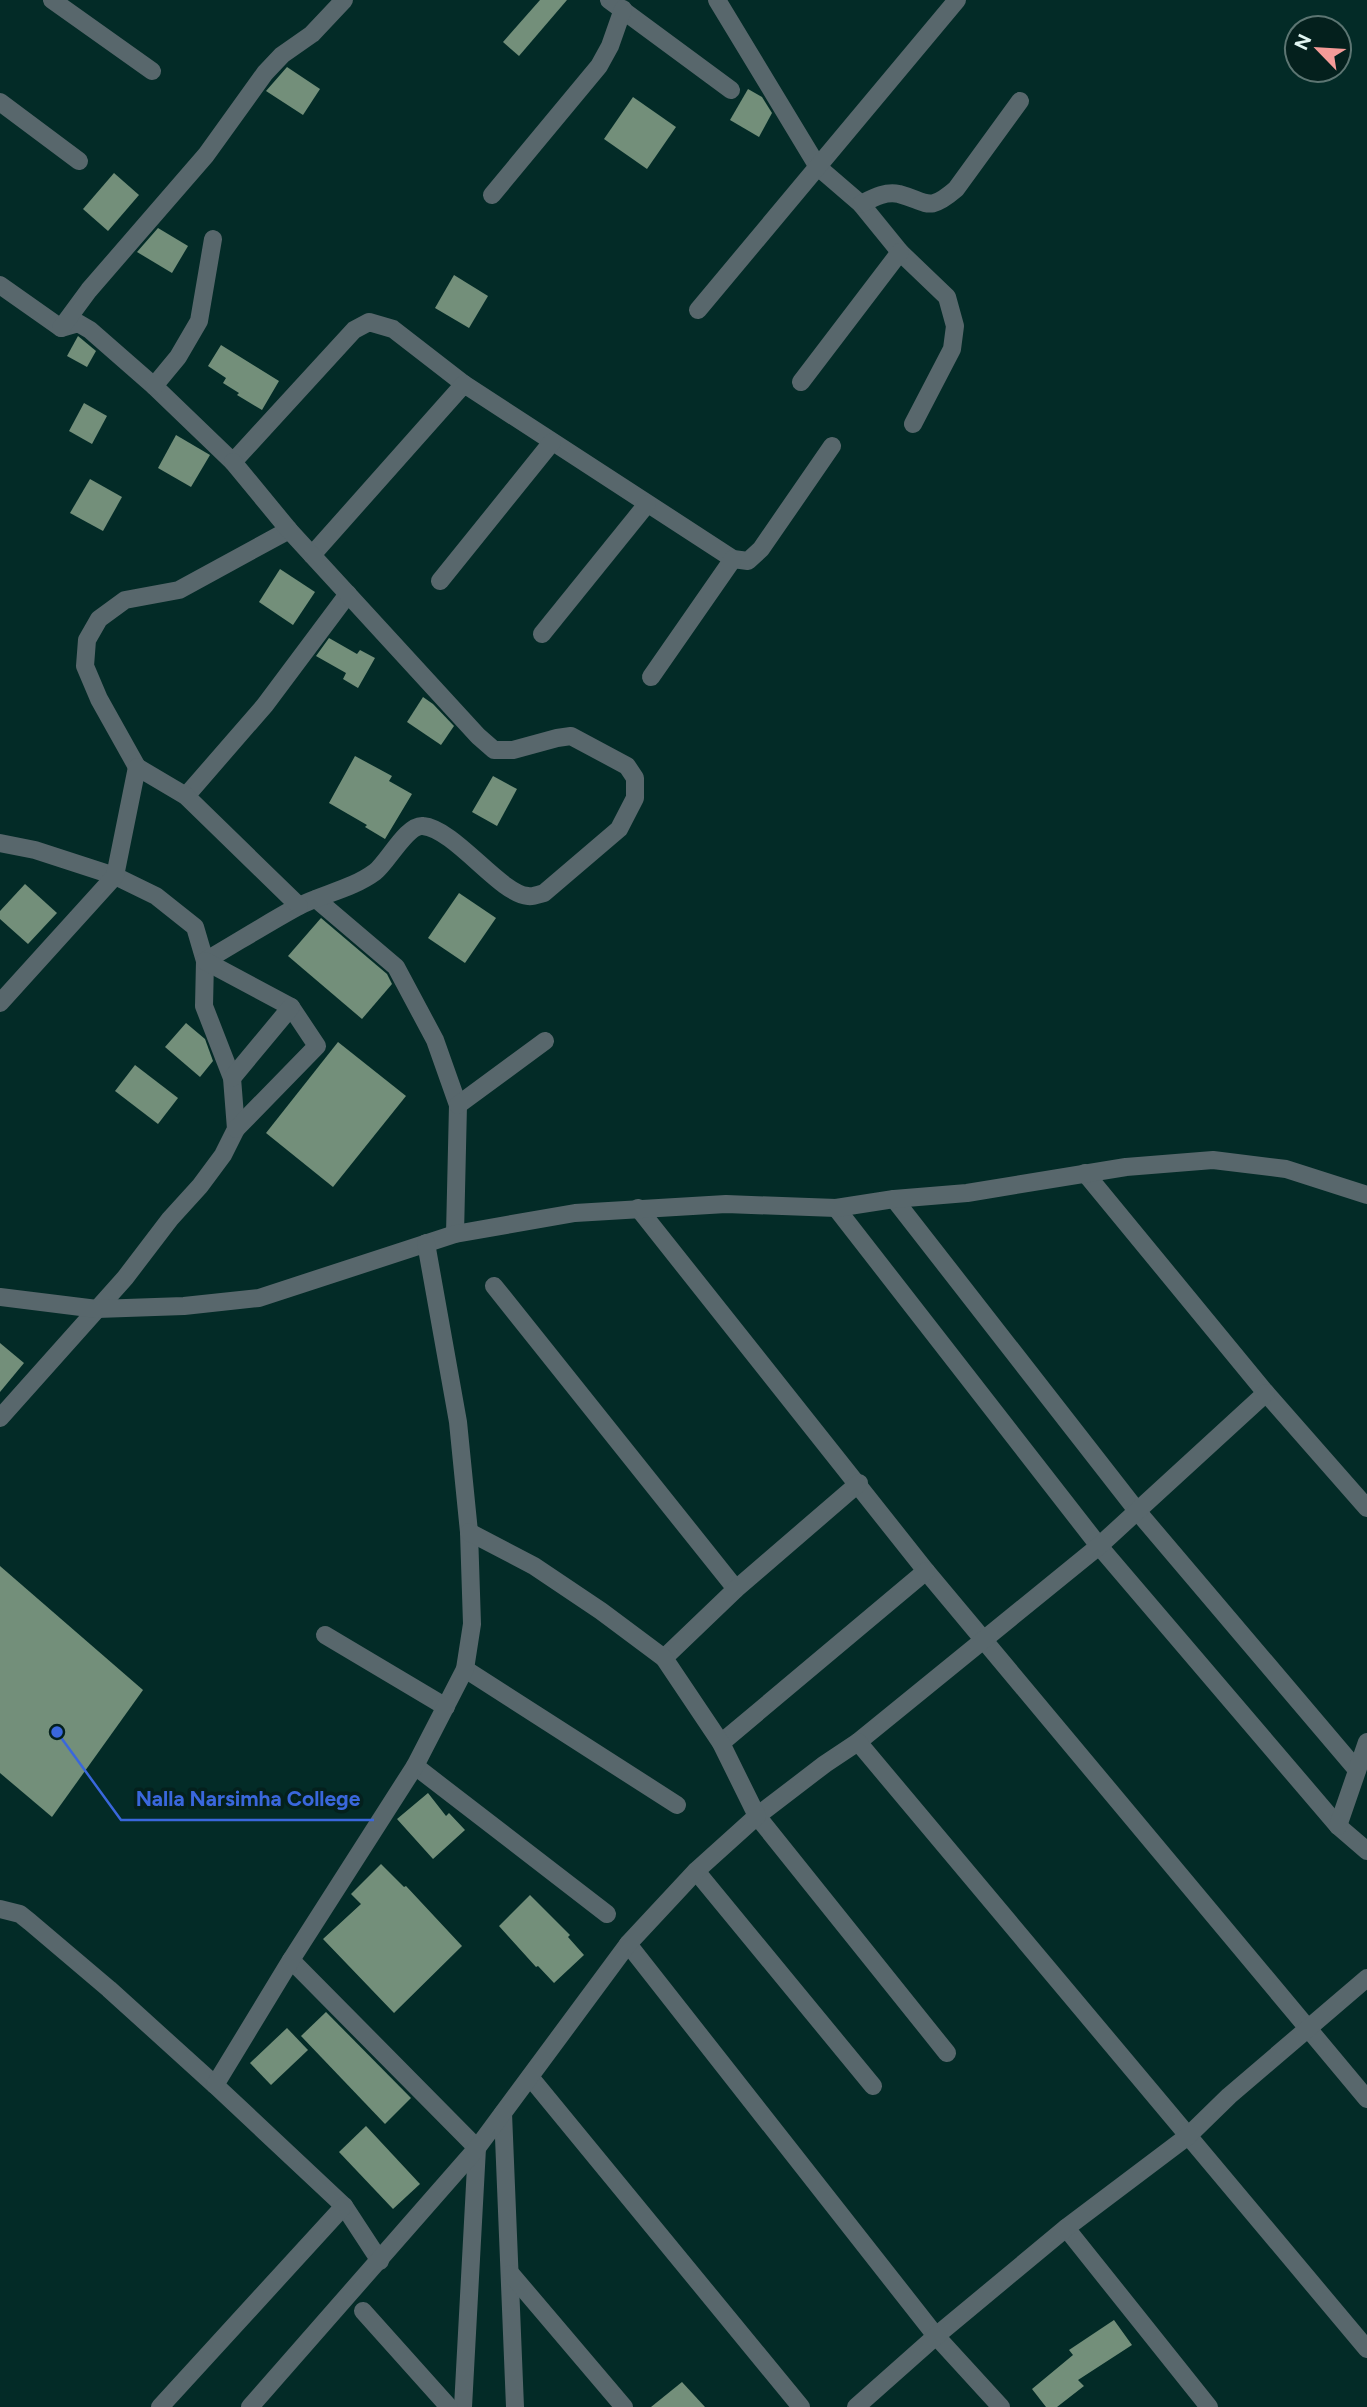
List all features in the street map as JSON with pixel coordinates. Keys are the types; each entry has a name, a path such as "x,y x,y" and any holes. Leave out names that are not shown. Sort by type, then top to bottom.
{"street":[{"path":"52,0 152,71"},
{"path":"61,328 89,290 206,155 265,74 282,55 312,34 344,0"},
{"path":"716,0 818,167 861,204 900,252 947,297 955,326 952,349 913,424"},
{"path":"698,310 957,0"},
{"path":"492,195 599,66 610,46 616,5 731,90"},
{"path":"861,204 879,195 897,194 925,205 943,200 956,189 1020,101"},
{"path":"0,102 79,161"},
{"path":"154,386 178,357 200,321 213,239"},
{"path":"801,382 900,252"},
{"path":"0,285 61,328"},
{"path":"233,462 354,330 369,322 393,329 464,384 733,559 748,561 761,549 832,446"},
{"path":"61,328 78,323 90,330 154,386 233,462 289,530 478,736 494,750 513,750 571,736 627,766 635,778 635,798 619,829 544,893 528,896 515,891 448,838 435,829 422,825 414,827 382,866 371,875 299,906 205,961"},
{"path":"312,555 464,384"},
{"path":"440,581 552,442"},
{"path":"542,634 647,504"},
{"path":"289,530 179,590 125,600 99,619 87,640 85,666 99,699 137,767 186,796 299,906"},
{"path":"651,677 733,559"},
{"path":"186,796 265,705 348,594"},
{"path":"0,1003 115,876 137,767"},
{"path":"0,843 35,850 115,876 156,896 195,927 205,961 204,1006 232,1078 236,1129"},
{"path":"316,899 401,972 435,1040 458,1105 456,1234"},
{"path":"0,1418 125,1278 170,1219 200,1186 223,1155 236,1129 317,1046 291,1007 205,961"},
{"path":"232,1078 291,1007"},
{"path":"458,1105 545,1041"},
{"path":"0,1297 97,1309 184,1306 259,1298 456,1234 575,1213 726,1204 836,1208 894,1199 967,1193 1126,1167 1213,1160 1286,1169 1367,1195"},
{"path":"1085,1173 1266,1393 1367,1508"},
{"path":"894,1199 1138,1512 1357,1770"},
{"path":"638,1208 859,1483 926,1571 1367,2099"},
{"path":"836,1208 1099,1546 1338,1826 1367,1851"},
{"path":"215,2085 290,1960 415,1766 465,1669 472,1623 469,1532 458,1422 426,1243"},
{"path":"494,1286 736,1589"},
{"path":"250,2407 477,2147 628,1944 696,1871 757,1816 858,1742 1099,1546 1266,1393"},
{"path":"664,1658 736,1589 859,1483"},
{"path":"469,1532 534,1566 664,1658 721,1743 757,1816 947,2053"},
{"path":"721,1743 926,1571"},
{"path":"326,1635 446,1707"},
{"path":"465,1669 677,1805"},
{"path":"858,1742 1367,2349"},
{"path":"1338,1826 1367,1742"},
{"path":"415,1766 607,1914"},
{"path":"696,1871 873,2086"},
{"path":"0,1909 20,1914 30,1922 215,2085 344,2206 380,2261"},
{"path":"628,1944 936,2336 1001,2407"},
{"path":"290,1960 477,2147 463,2407"},
{"path":"856,2407 936,2336 1066,2228 1188,2136 1229,2096 1367,1979"},
{"path":"530,2077 801,2407"},
{"path":"503,2113 515,2407"},
{"path":"160,2407 344,2206"},
{"path":"1066,2228 1209,2407"},
{"path":"511,2274 624,2407"},
{"path":"363,2311 449,2407"}],"building":[{"path":"540,0 567,0 519,56 503,42"},
{"path":"287,67 320,89 303,115 266,91"},
{"path":"748,89 762,97 772,113 759,137 730,120"},
{"path":"633,97 676,127 647,169 604,139"},
{"path":"114,173 139,195 108,231 83,209"},
{"path":"158,228 188,246 172,273 137,252"},
{"path":"454,275 488,296 469,328 435,308"},
{"path":"78,336 96,351 87,367 67,356"},
{"path":"221,345 279,381 262,410 237,395 239,393 223,383 226,378 208,366"},
{"path":"84,403 107,416 92,444 69,431"},
{"path":"176,435 210,455 191,487 158,468"},
{"path":"90,479 122,497 103,531 70,513"},
{"path":"280,569 315,592 293,625 259,602"},
{"path":"329,638 357,654 360,650 375,658 358,688 343,679 346,673 316,656"},
{"path":"423,697 454,726 441,745 407,722"},
{"path":"355,756 392,776 389,781 412,794 385,839 329,803"},
{"path":"493,776 517,789 497,826 472,812"},
{"path":"25,884 57,913 28,944 0,919 0,911"},
{"path":"459,893 496,918 465,963 428,938"},
{"path":"321,918 387,974 392,984 362,1019 288,956"},
{"path":"186,1023 205,1039 213,1061 200,1077 165,1047"},
{"path":"338,1042 406,1096 333,1187 266,1133"},
{"path":"135,1065 178,1098 158,1124 115,1091"},
{"path":"0,1343 24,1363 0,1392"},
{"path":"0,1566 143,1690 52,1817 0,1773"},
{"path":"428,1793 446,1816 449,1813 465,1830 433,1859 397,1819"},
{"path":"381,1864 406,1886 462,1946 394,2013 323,1939 361,1904 351,1894"},
{"path":"530,1895 570,1935 568,1937 584,1955 554,1983 499,1926"},
{"path":"326,2012 411,2098 385,2124 301,2036"},
{"path":"287,2028 308,2050 271,2085 250,2063"},
{"path":"366,2126 420,2184 393,2209 339,2152"},
{"path":"1114,2320 1132,2345 1078,2380 1084,2386 1057,2407 1046,2407 1032,2389 1073,2355 1069,2350"},
{"path":"682,2382 705,2407 651,2407"}],"place":[{"name":"Nalla Narsimha College","path":"57,1732"}]}
